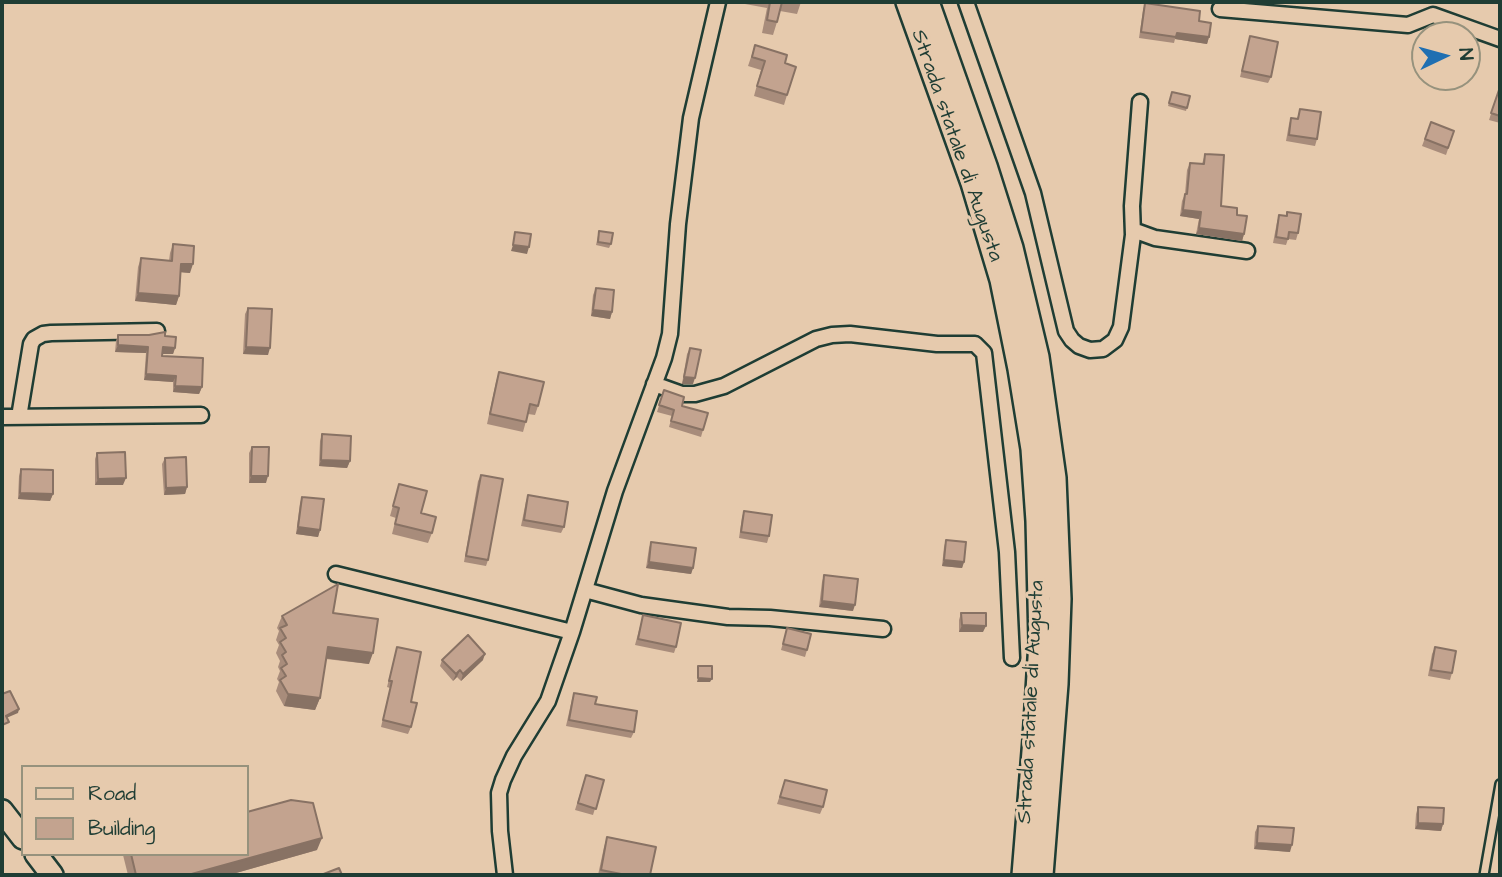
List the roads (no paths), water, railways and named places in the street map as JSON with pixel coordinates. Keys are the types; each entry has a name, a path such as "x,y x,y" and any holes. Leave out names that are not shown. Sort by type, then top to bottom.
{"main road":[{"name":"Strada statale di Augusta","path":"907,2 972,183 1001,280 1019,369 1031,449 1037,521 1040,642 1023,875"},
{"name":"Strada statale di Augusta","path":"928,2 1012,248 1038,357 1055,478 1060,599 1057,684 1042,875"},
{"path":"2,811 21,835"},
{"path":"38,856 52,875"}],"street":[{"path":"505,875 499,793 514,756 548,701 615,491 664,358 670,334 678,224 691,118 718,2"},
{"path":"966,2 1033,193 1066,331 1079,346 1090,350 1103,349 1115,340 1121,327 1133,230 1132,206 1140,102"},
{"path":"1220,9 1408,24 1433,15 1500,39"},
{"path":"1133,230 1155,238 1247,251"},
{"path":"19,416 30,344 34,339 51,333 157,331"},
{"path":"654,384 682,394 695,394 724,386 816,339 832,335 850,334 937,344 975,344 984,353 1007,552 1012,658"},
{"path":"2,417 201,415"},
{"path":"336,574 572,632"},
{"path":"585,590 641,605 728,617 770,618 883,629"}],"lane":[{"path":"1484,875 1500,784"}]}
